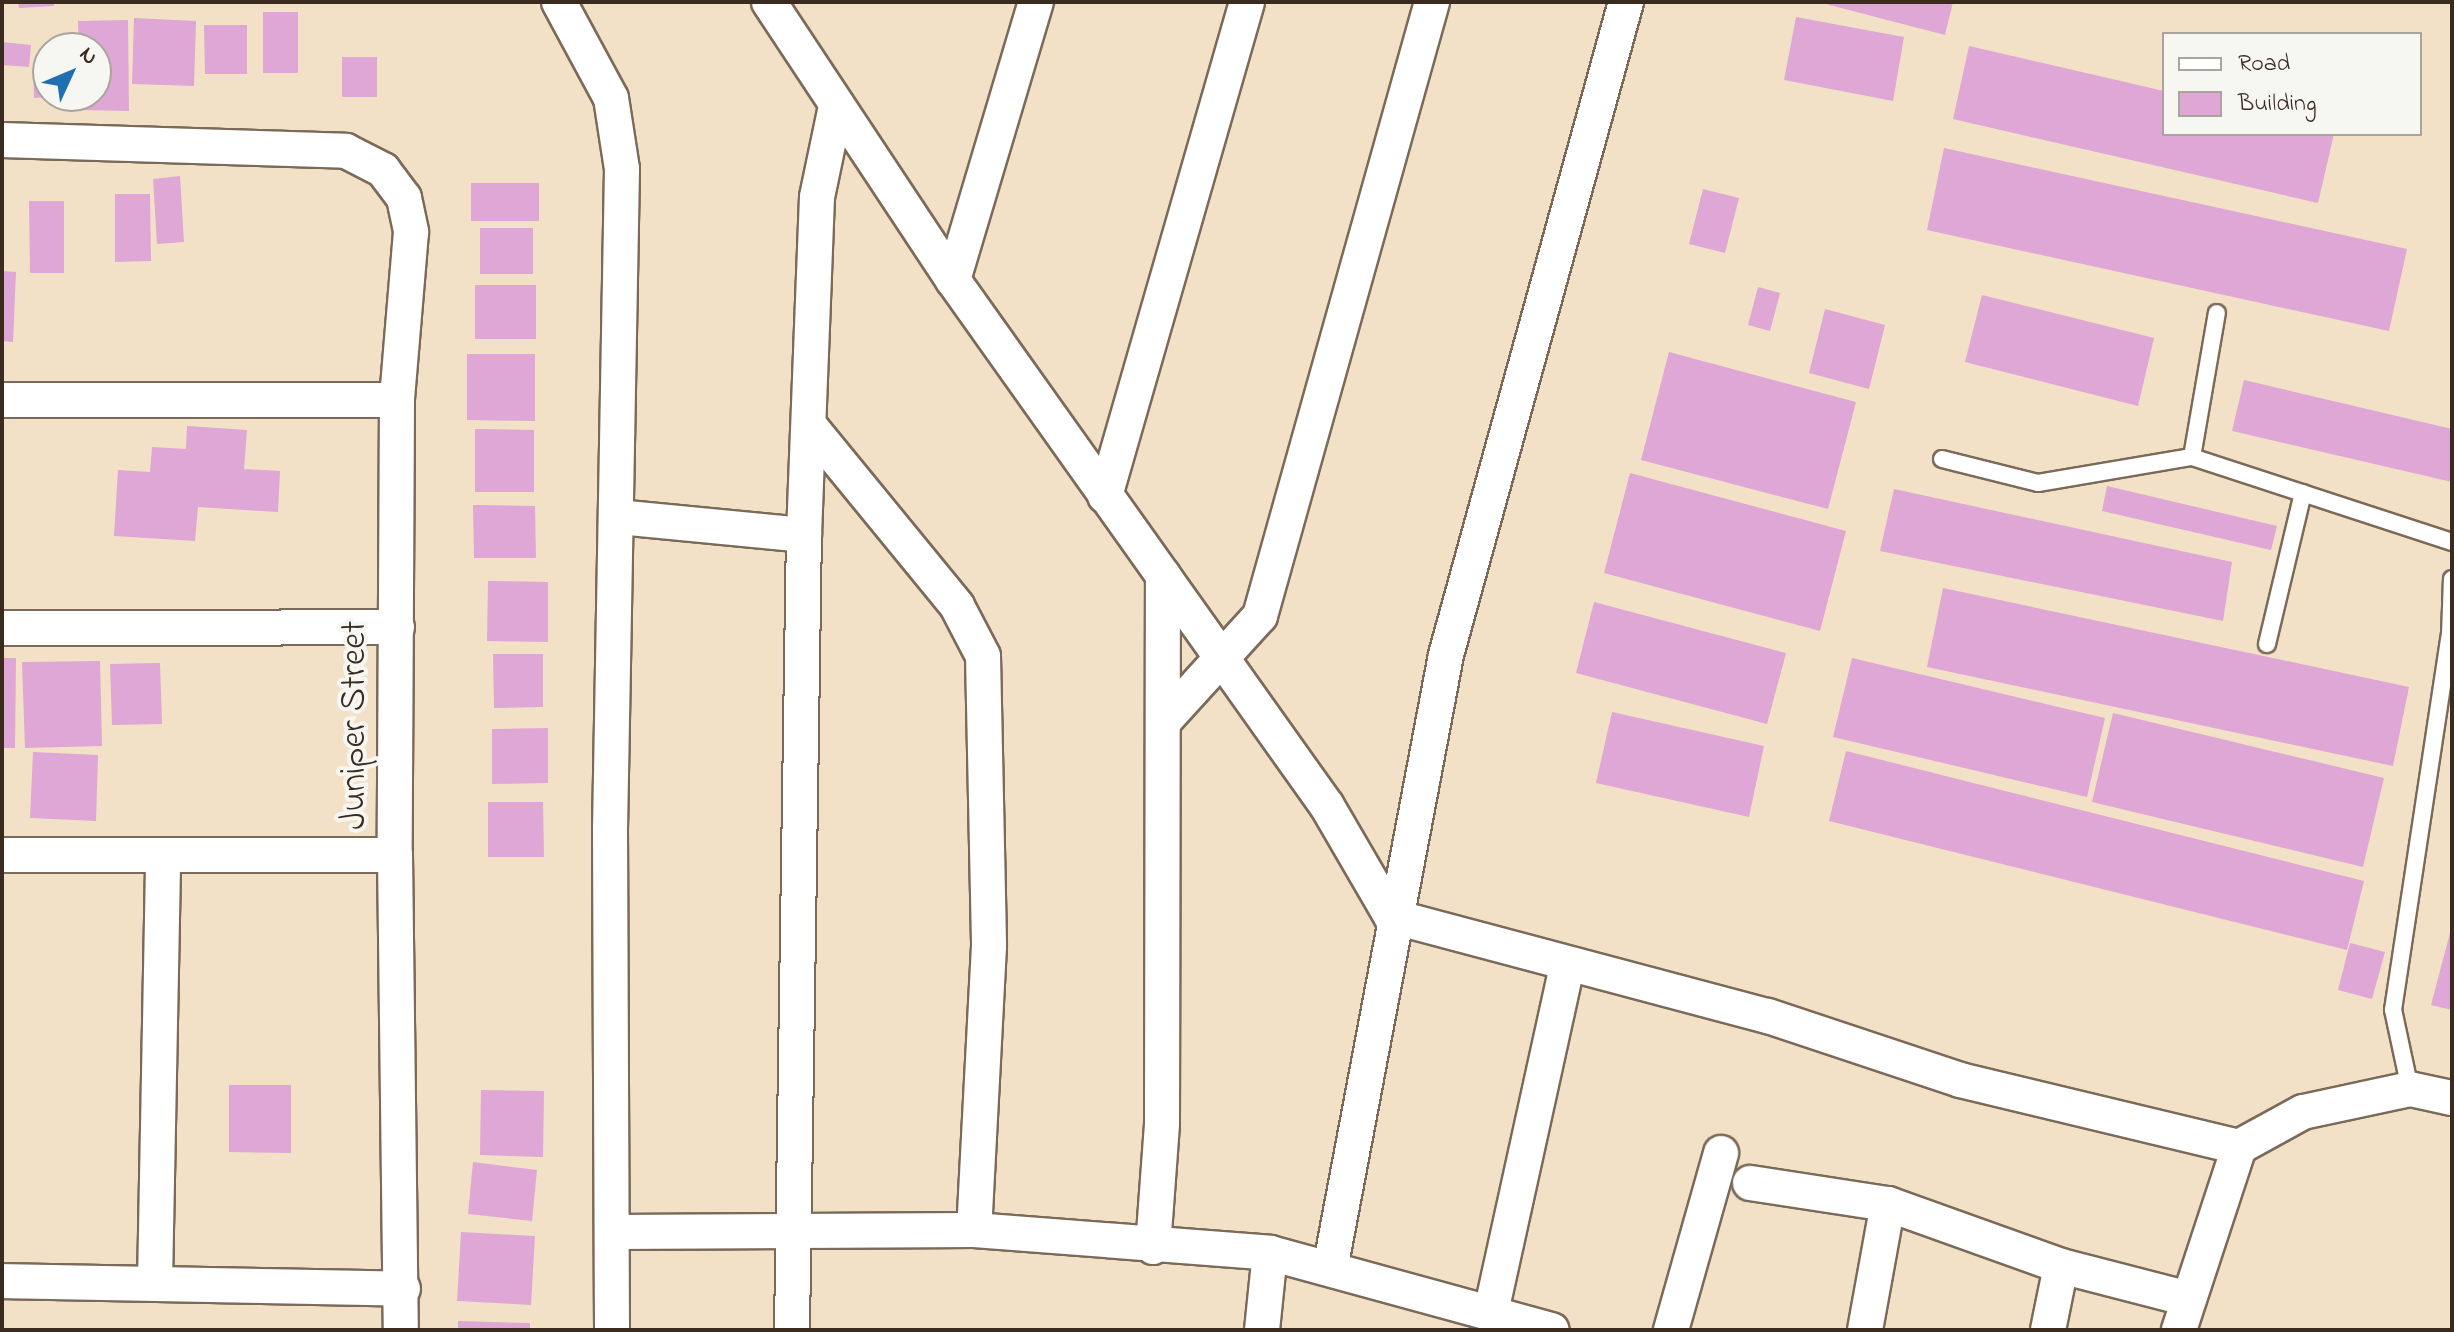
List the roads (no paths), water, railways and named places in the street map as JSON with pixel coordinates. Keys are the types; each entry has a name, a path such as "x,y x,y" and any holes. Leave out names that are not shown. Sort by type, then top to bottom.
{"street":[{"path":"769,2 953,280 1327,806 1391,916 1567,966 1768,1016 1960,1080 2239,1147 2303,1112 2410,1089 2452,1098"},
{"path":"953,280 1036,2"},
{"path":"1105,496 1247,2"},
{"path":"1165,720 1221,655 1260,616 1432,2"},
{"path":"1330,1269 1391,916 1449,640 1626,2"},
{"path":"561,3 611,98 622,169 610,829 612,1330"},
{"path":"792,1330 804,535 817,197 836,106"},
{"name":"Juniper Street","path":"2,140 346,151 383,170 404,198 411,232 397,400 395,855 403,1289 401,1330"},
{"path":"2,400 397,400"},
{"path":"809,425 957,606 983,656 989,946 974,1230"},
{"path":"618,517 804,535"},
{"path":"1153,1247 1162,1123 1163,575"},
{"path":"2,628 397,627"},
{"path":"2,855 395,855"},
{"path":"155,1283 163,857"},
{"path":"1491,1312 1567,966"},
{"path":"1750,1183 1888,1204 2184,1314 2239,1147"},
{"path":"1671,1330 1721,1153"},
{"path":"1865,1330 1888,1204"},
{"path":"614,1232 792,1228 974,1230 1153,1247 1270,1253 1552,1330"},
{"path":"1262,1330 1270,1253"},
{"path":"2048,1330 2061,1266"},
{"path":"2,1281 403,1289"}],"lane":[{"path":"2192,457 2217,313"},
{"path":"1942,459 2038,483 2192,457 2452,542"},
{"path":"2267,644 2303,493"},
{"path":"2410,1089 2393,1010 2450,635 2452,579"}]}
